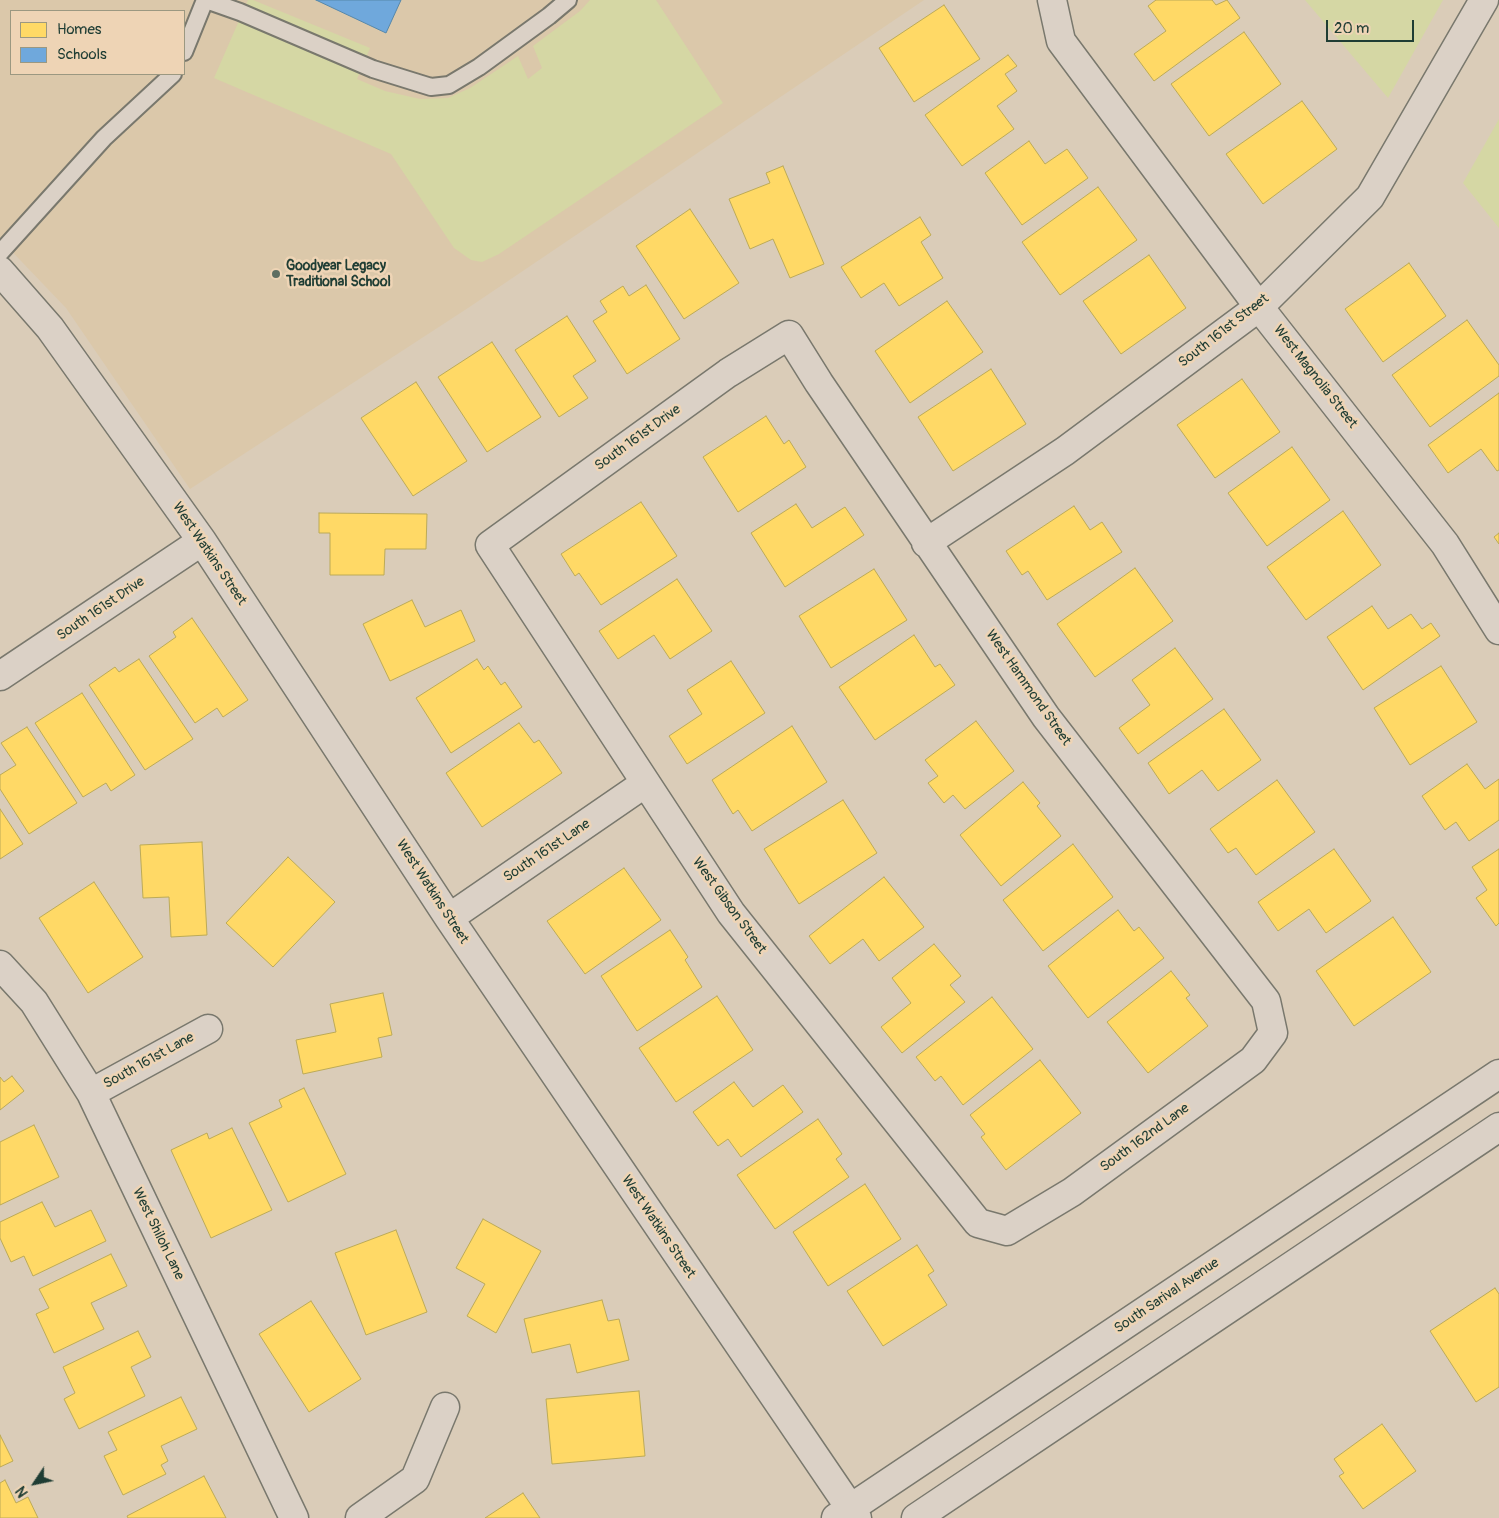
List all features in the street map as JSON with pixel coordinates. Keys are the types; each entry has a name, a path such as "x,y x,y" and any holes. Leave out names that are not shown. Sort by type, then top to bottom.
{"street":[{"name":"West Magnolia Street","path":"1052,0 1061,41 1259,306 1445,544 1499,630"},
{"name":"South 161st Street","path":"926,543 1064,451 1259,306 1370,197 1484,0"},
{"name":"West Watkins Street","path":"0,271 50,328 202,541 449,918 847,1515"},
{"name":"South 161st Drive","path":"490,545 728,373 789,335"},
{"name":"West Hammond Street","path":"789,335 926,543 1046,717 1266,1001 1273,1033"},
{"name":"South 161st Drive","path":"0,676 202,541"},
{"name":"West Gibson Street","path":"490,545 644,784 731,913 978,1223 1007,1231"},
{"name":"South 161st Lane","path":"449,918 644,784"},
{"name":"West Shiloh Lane","path":"0,965 34,1002 91,1093 294,1518"},
{"name":"South 161st Lane","path":"91,1093 208,1029"},
{"name":"South 162nd Lane","path":"1007,1231 1072,1192 1254,1060 1273,1033"},
{"name":"South Sarival Avenue","path":"847,1515 1499,1074"},
{"path":"916,1518 1499,1125 1476,1089"},
{"path":"360,1518 414,1479 445,1407"}],"lane":[{"path":"185,50 206,0 240,12 373,69 431,87 449,85 479,67 568,0"},
{"path":"0,253 104,138 172,75"}],"shaded area":[{"name":"Goodyear Legacy Traditional School","path":"0,0 924,0 468,308 190,489 66,308 0,239"}],"green space":[{"path":"248,0 253,0 370,48 357,79 385,91 420,99 448,98 470,88 518,56 528,79 542,68 533,46 580,11 590,0 656,0 723,103 499,254 482,262 471,260 454,248 391,154 214,78"},
{"path":"1305,0 1443,0 1388,98"},
{"path":"1499,119 1499,228 1463,183"}],"building: Homes":[{"path":"1156,0 1212,0 1216,5 1227,0 1240,18 1154,81 1134,54 1166,31 1148,6"},
{"path":"944,5 980,59 914,102 879,48"},
{"path":"1244,32 1281,84 1209,136 1171,84"},
{"path":"1008,55 1017,66 1005,74 1017,91 997,106 1014,129 962,166 925,115"},
{"path":"1302,101 1337,149 1263,204 1226,154"},
{"path":"1029,141 1045,164 1067,149 1088,178 1022,225 985,173"},
{"path":"783,166 824,264 790,278 773,239 750,249 729,199 770,183 766,173"},
{"path":"1098,187 1137,240 1060,295 1022,242"},
{"path":"690,209 739,283 684,319 636,246"},
{"path":"920,217 931,235 921,242 943,278 899,306 884,283 861,298 841,267"},
{"path":"1149,255 1186,308 1121,354 1083,301"},
{"path":"1409,263 1446,316 1383,362 1345,309"},
{"path":"646,285 680,339 627,374 593,321 607,312 600,301 623,286 629,296"},
{"path":"947,301 983,352 910,403 875,351"},
{"path":"567,316 596,361 573,376 588,398 559,417 515,350"},
{"path":"1467,320 1499,365 1499,376 1430,427 1392,375"},
{"path":"492,342 541,417 487,452 438,377"},
{"path":"991,369 1026,424 953,471 918,417"},
{"path":"1242,379 1280,432 1215,478 1177,425"},
{"path":"416,382 467,461 413,496 361,418"},
{"path":"1499,393 1499,470 1497,471 1481,449 1448,473 1428,445"},
{"path":"766,416 784,444 789,440 806,467 738,512 703,457"},
{"path":"1292,447 1330,500 1267,546 1228,493"},
{"path":"641,502 677,556 601,605 579,573 575,576 561,554"},
{"path":"796,504 812,528 845,507 864,535 785,587 751,533"},
{"path":"1074,506 1090,530 1102,522 1122,552 1047,600 1028,571 1022,575 1006,551"},
{"path":"1343,511 1381,565 1306,620 1267,567"},
{"path":"319,513 427,514 426,549 385,549 384,575 330,575 330,533 319,533"},
{"path":"1499,533 1499,544 1494,537"},
{"path":"1135,568 1173,621 1095,677 1057,624"},
{"path":"874,569 907,620 831,668 799,616"},
{"path":"677,579 712,631 670,659 654,635 618,659 599,631"},
{"path":"412,600 425,627 461,610 475,641 390,681 363,624"},
{"path":"1372,606 1388,629 1411,614 1422,629 1431,623 1440,636 1363,690 1327,637"},
{"path":"192,618 248,700 223,717 217,708 195,723 149,656 176,637 173,632"},
{"path":"914,635 935,667 940,664 955,685 875,740 839,687"},
{"path":"1175,648 1213,699 1138,754 1119,728 1150,705 1132,680"},
{"path":"139,659 193,739 145,770 89,685 115,667 119,672"},
{"path":"477,659 484,670 488,666 501,685 505,682 522,707 451,753 416,698"},
{"path":"731,661 765,713 687,764 669,736 702,714 687,690"},
{"path":"1441,666 1477,722 1410,765 1374,708"},
{"path":"82,693 135,775 111,791 106,783 83,797 35,723"},
{"path":"1224,709 1261,760 1218,791 1202,770 1169,794 1148,763"},
{"path":"976,721 1014,771 965,809 953,795 944,803 928,783 938,776 925,760"},
{"path":"519,723 534,743 539,740 562,773 482,827 446,773"},
{"path":"792,726 827,782 752,831 738,810 733,814 712,780"},
{"path":"27,727 77,803 29,834 0,789 0,775 16,765 1,743"},
{"path":"1467,764 1485,789 1499,779 1499,820 1469,841 1456,822 1445,830 1422,796"},
{"path":"1277,780 1315,832 1256,875 1236,848 1228,853 1210,829"},
{"path":"1023,782 1040,803 1037,806 1061,836 1001,886 960,835"},
{"path":"843,800 877,853 799,904 764,849"},
{"path":"0,809 23,844 0,859"},
{"path":"202,842 207,935 171,937 169,897 143,898 140,845"},
{"path":"1073,844 1113,897 1043,951 1003,900"},
{"path":"1334,849 1371,901 1326,933 1309,909 1278,931 1258,902"},
{"path":"1499,849 1499,923 1496,926 1476,898 1487,890 1472,867"},
{"path":"288,857 335,902 273,967 226,923"},
{"path":"624,868 661,920 585,974 547,921"},
{"path":"884,877 924,927 879,961 863,939 830,964 809,936"},
{"path":"94,882 143,957 88,993 39,918"},
{"path":"1118,910 1134,931 1139,927 1164,958 1088,1018 1048,966"},
{"path":"1393,917 1431,972 1354,1026 1316,971"},
{"path":"670,930 688,957 685,960 702,987 637,1031 601,976"},
{"path":"934,944 961,976 950,985 965,1002 902,1053 881,1027 911,1003 892,978"},
{"path":"1171,971 1190,995 1186,998 1208,1026 1148,1073 1107,1022"},
{"path":"383,993 392,1035 378,1038 382,1057 303,1074 296,1040 336,1032 330,1004"},
{"path":"717,996 753,1050 676,1102 639,1048"},
{"path":"992,997 1033,1049 963,1105 941,1076 935,1081 916,1057"},
{"path":"1040,1060 1081,1113 1006,1170 981,1137 985,1134 970,1115"},
{"path":"12,1076 24,1091 0,1110 0,1077 4,1082"},
{"path":"734,1082 753,1107 783,1085 803,1112 741,1157 728,1139 718,1146 693,1112"},
{"path":"304,1088 346,1174 288,1202 249,1123 282,1107 279,1100"},
{"path":"818,1119 842,1154 836,1159 849,1177 775,1229 737,1175"},
{"path":"34,1125 59,1177 0,1205 0,1142"},
{"path":"232,1128 272,1210 211,1238 171,1150 207,1133 209,1139"},
{"path":"865,1184 901,1239 828,1286 793,1232"},
{"path":"42,1202 55,1227 91,1210 106,1241 33,1276 24,1256 11,1262 0,1238 0,1222"},
{"path":"483,1219 541,1251 496,1333 467,1316 485,1284 456,1268"},
{"path":"396,1230 427,1312 366,1335 335,1253"},
{"path":"917,1245 934,1271 928,1275 947,1305 883,1346 847,1291"},
{"path":"111,1254 127,1286 91,1303 104,1329 54,1353 36,1314 49,1308 39,1289"},
{"path":"1495,1288 1499,1294 1499,1387 1476,1402 1430,1331"},
{"path":"602,1300 608,1321 619,1319 629,1360 577,1373 570,1344 532,1353 524,1319"},
{"path":"311,1301 361,1379 309,1412 259,1334"},
{"path":"138,1331 151,1357 131,1367 145,1396 79,1429 64,1399 75,1393 63,1367"},
{"path":"639,1391 645,1456 552,1464 546,1399"},
{"path":"181,1397 197,1429 161,1446 168,1461 161,1465 166,1474 123,1495 104,1456 117,1450 108,1432"},
{"path":"1382,1424 1416,1471 1363,1509 1339,1476 1344,1473 1334,1459"},
{"path":"0,1435 13,1461 0,1467"},
{"path":"204,1476 226,1518 128,1518 127,1516"},
{"path":"5,1480 16,1503 28,1497 38,1518 0,1518 0,1483"},
{"path":"523,1493 540,1518 485,1518"}],"building: Schools":[{"path":"316,0 401,0 386,33"}],"place":[{"name":"Goodyear Legacy Traditional School","path":"276,274"}]}
